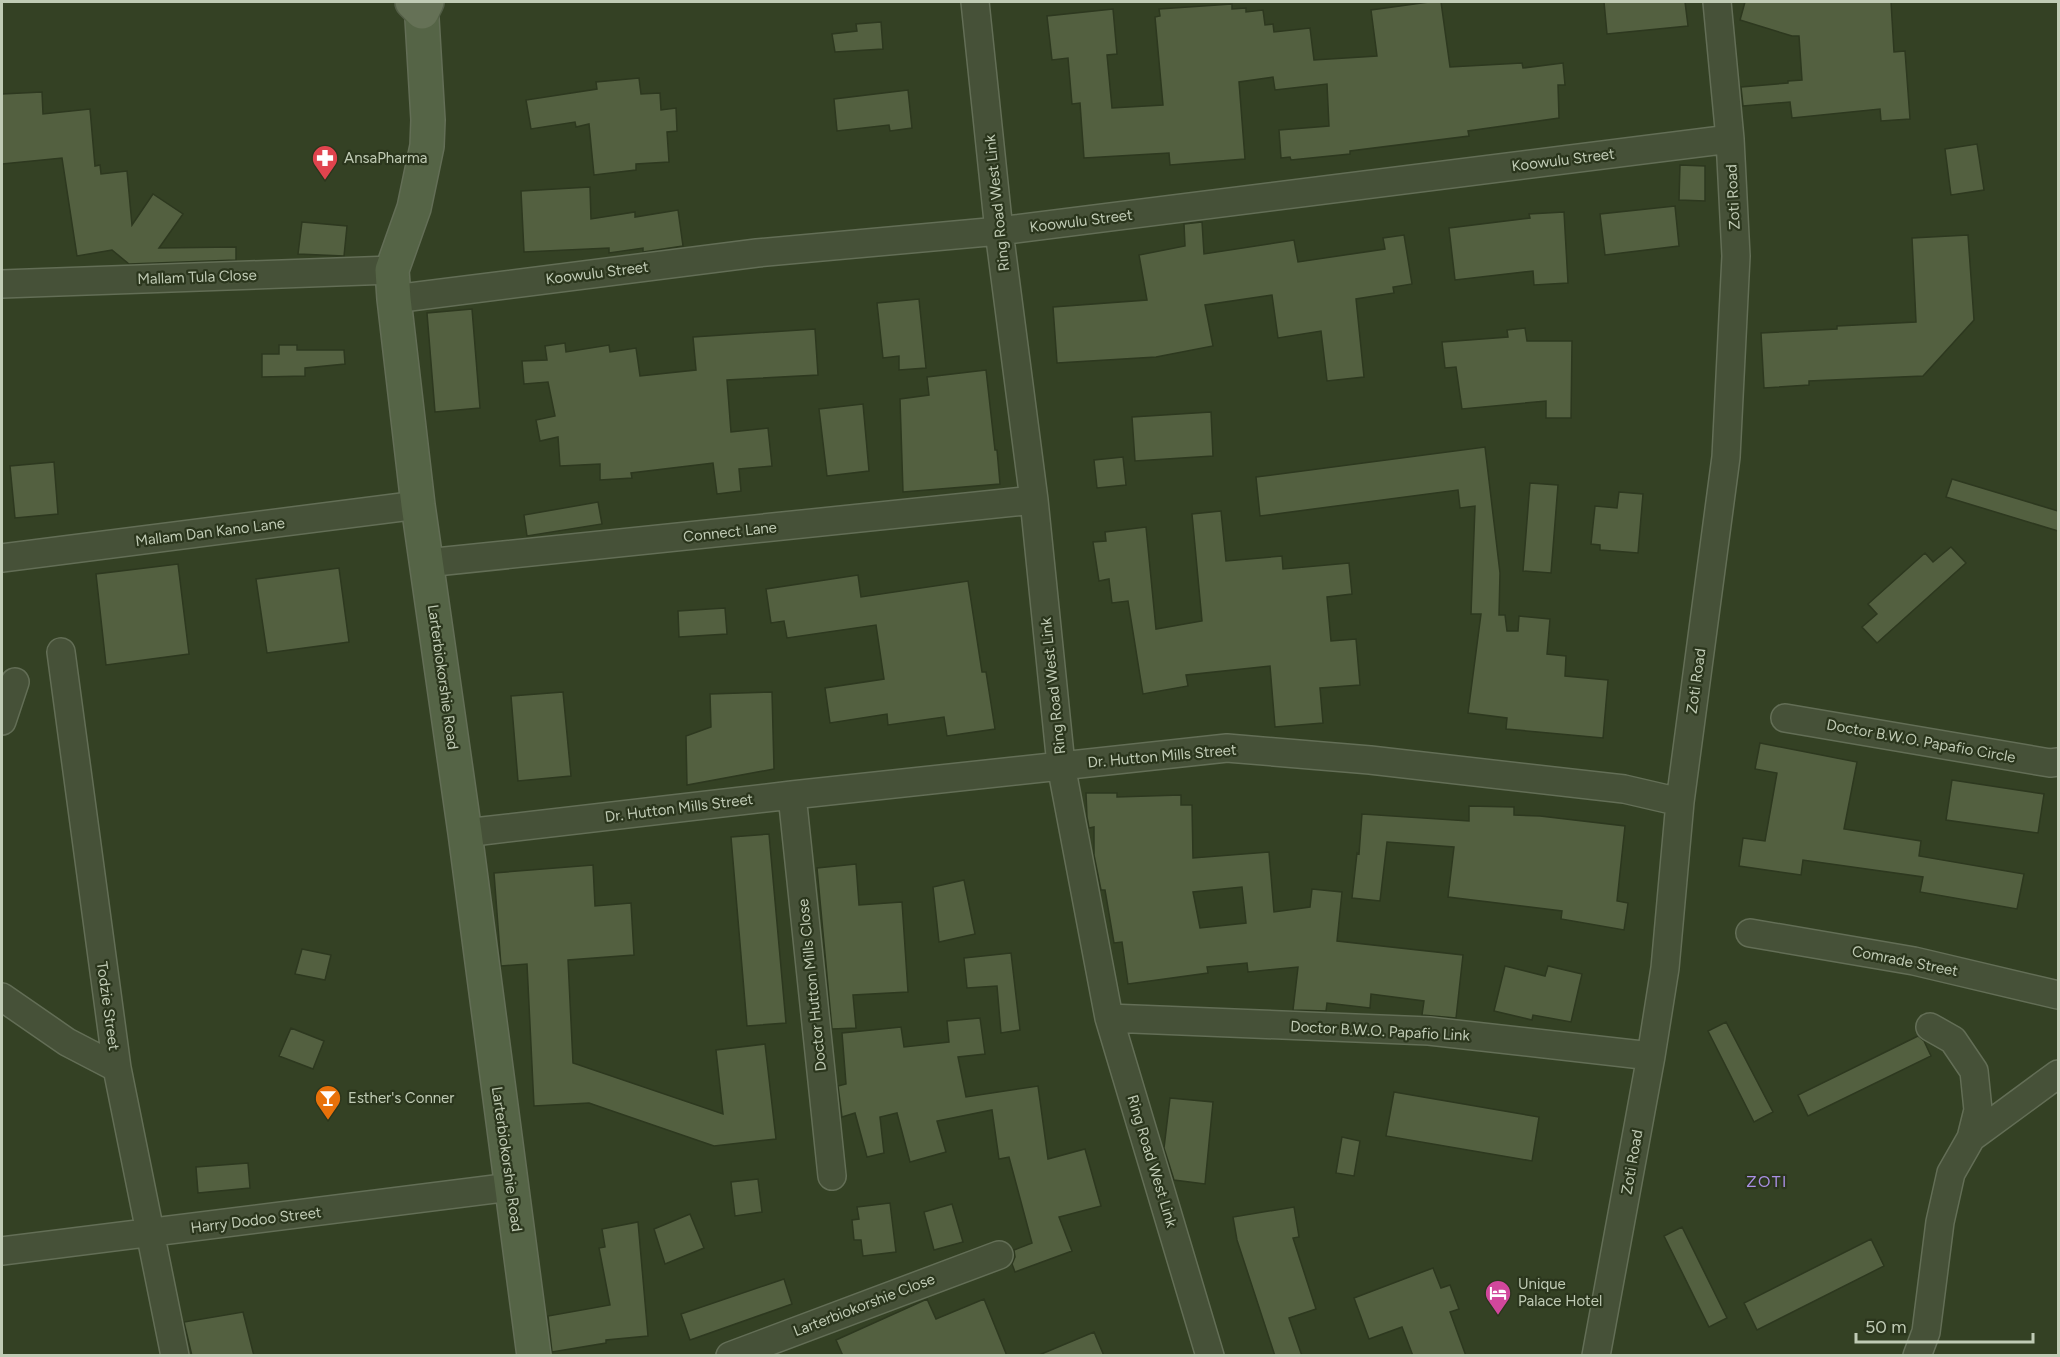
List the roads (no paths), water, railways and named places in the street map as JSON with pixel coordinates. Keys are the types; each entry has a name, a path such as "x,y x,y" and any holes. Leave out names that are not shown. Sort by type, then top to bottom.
{"street":[{"name":"Ring Road West Link","path":"975,2 999,231 1034,500 1061,765 1109,1018 1210,1356"},
{"name":"Zoti Road","path":"1596,1356 1665,969 1680,802 1726,458 1736,256 1730,139 1717,2"},
{"name":"Larterbiokorshie Road","path":"421,4 428,120 427,146 414,208 393,285 418,506 465,833 534,1356"},
{"name":"Koowulu Street","path":"393,285 999,231 1730,139"},
{"name":"Mallam Tula Close","path":"2,284 393,285"},
{"name":"Connect Lane","path":"426,563 1034,500"},
{"name":"Mallam Dan Kano Lane","path":"2,558 418,506"},
{"name":"Todzie Street","path":"61,652 117,1068 175,1356"},
{"path":"2,721 15,682"},
{"name":"Doctor B.W.O. Papafio Circle","path":"1785,718 2050,763 2058,762"},
{"name":"Dr. Hutton Mills Street","path":"465,833 1227,748 1370,760 1624,789 1680,802"},
{"name":"Doctor Hutton Mills Close","path":"792,795 832,1176"},
{"name":"Comrade Street","path":"1750,933 1914,961 2058,995"},
{"path":"2,996 67,1042 117,1068"},
{"name":"Doctor B.W.O. Papafio Link","path":"1109,1018 1429,1031 1651,1056"},
{"path":"1917,1356 1926,1332 1940,1222 1951,1173 1971,1138 1978,1110 1974,1071 1953,1040 1930,1027"},
{"path":"1971,1138 2058,1074"},
{"name":"Harry Dodoo Street","path":"2,1251 511,1187"},
{"name":"Larterbiokorshie Close","path":"730,1356 999,1255"}],"place":[{"name":"AnsaPharma","path":"325,181"},
{"name":"Esther's Conner","path":"328,1121"},
{"name":"Unique Palace Hotel","path":"1498,1316"}],"district":[{"name":"ZOTI","path":"1767,1181"}]}
